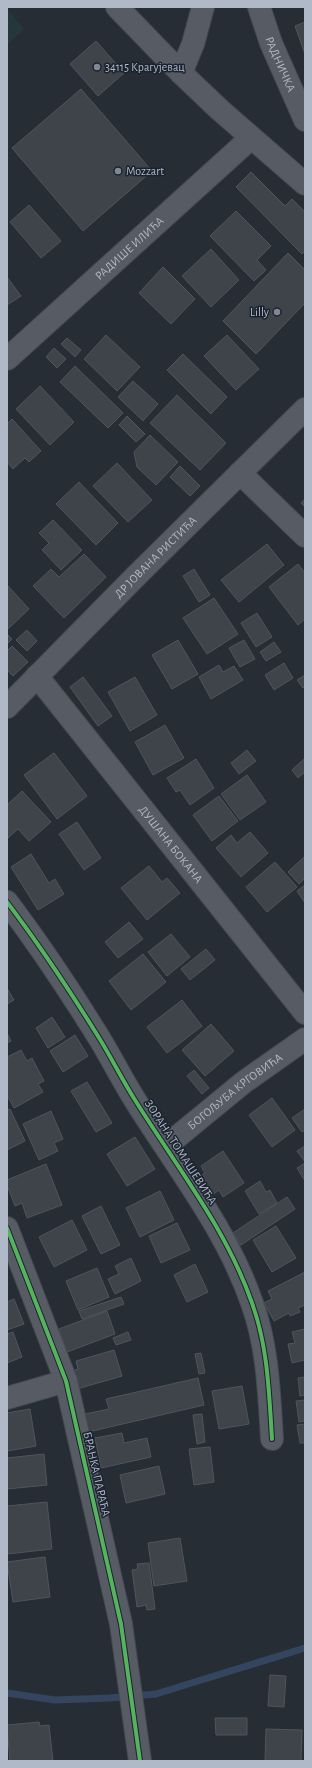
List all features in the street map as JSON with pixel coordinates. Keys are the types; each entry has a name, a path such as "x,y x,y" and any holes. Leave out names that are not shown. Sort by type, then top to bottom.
{"street":[{"path":"116,7 181,73 251,138 305,184"},
{"path":"181,73 193,44 203,7"},
{"name":"РАДНИЧКА","path":"259,7 271,44 305,120"},
{"name":"РАДИШЕ ИЛИЋА","path":"7,359 251,138"},
{"name":"ДР ЈОВАНА РИСТИЋА","path":"7,707 305,409"},
{"path":"240,473 305,536"},
{"name":"ДУШАНА БОКАНА","path":"37,676 305,1013"},
{"name":"ЗОРАНА ТОМАШЕВИЋА","path":"7,902 66,986 101,1041 135,1100 209,1214 233,1256 252,1303 263,1344 268,1376 272,1439"},
{"name":"БОГОЉУБА КРГОВИЋА","path":"166,1146 244,1082 305,1039"},
{"name":"БРАНКА ПАРАЋА","path":"7,1228 66,1381 121,1624 140,1761"},
{"path":"7,1398 66,1381"}],"green space":[{"path":"7,9 24,29 7,45"}],"building":[{"path":"305,22 305,54 295,26"},
{"path":"96,41 124,73 98,96 70,64"},
{"path":"81,89 152,171 83,231 12,148"},
{"path":"251,172 285,206 292,199 305,212 305,251 302,254 236,187"},
{"path":"29,205 61,241 41,258 10,222"},
{"path":"236,211 271,246 257,260 266,270 254,281 210,236"},
{"path":"211,249 239,280 211,307 182,276"},
{"path":"288,253 305,270 305,303 256,354 223,321"},
{"path":"163,267 195,299 171,324 139,293"},
{"path":"7,277 21,296 7,305"},
{"path":"106,335 140,367 117,391 84,359"},
{"path":"227,335 259,369 236,390 204,356"},
{"path":"67,338 81,350 75,357 61,344"},
{"path":"54,348 66,359 57,368 46,357"},
{"path":"183,354 227,397 211,414 167,370"},
{"path":"75,366 123,413 108,428 60,382"},
{"path":"133,381 158,404 143,421 118,397"},
{"path":"40,386 74,422 50,445 16,409"},
{"path":"177,395 226,443 200,470 150,423"},
{"path":"127,416 145,434 136,442 119,425"},
{"path":"12,419 41,451 29,462 25,458 13,469 7,462 7,424"},
{"path":"150,435 178,462 156,485 137,467 134,452"},
{"path":"117,463 152,500 128,522 93,486"},
{"path":"180,466 200,486 190,496 170,477"},
{"path":"79,482 118,523 96,545 56,504"},
{"path":"305,499 305,507 301,503"},
{"path":"53,520 82,550 61,570 42,550 49,543 39,533"},
{"path":"267,544 284,565 239,602 221,580"},
{"path":"84,554 106,577 64,618 33,586 51,569 59,577"},
{"path":"298,564 305,573 305,619 298,625 269,587"},
{"path":"194,569 210,595 199,602 183,576"},
{"path":"7,585 29,609 8,629 7,628"},
{"path":"214,598 238,634 207,654 183,618"},
{"path":"257,613 272,637 256,647 241,623"},
{"path":"27,630 37,641 27,651 16,640"},
{"path":"7,634 12,639 7,644"},
{"path":"178,640 198,674 172,689 152,655"},
{"path":"244,640 255,659 240,667 229,648"},
{"path":"274,642 281,652 266,661 260,652"},
{"path":"12,646 28,662 13,676 7,670 7,651"},
{"path":"284,663 293,678 274,690 265,675"},
{"path":"219,665 223,672 234,666 243,680 211,699 199,677"},
{"path":"305,675 305,686 303,688 297,680"},
{"path":"83,677 112,716 98,726 70,687"},
{"path":"135,677 157,715 130,731 108,692"},
{"path":"165,725 184,758 153,775 135,742"},
{"path":"247,750 256,761 239,774 231,763"},
{"path":"54,753 87,796 57,819 24,775"},
{"path":"305,758 305,772 298,778 292,770"},
{"path":"196,759 214,788 190,805 180,790 176,792 167,778"},
{"path":"247,775 266,802 240,820 221,794"},
{"path":"22,791 51,822 29,841 18,829 7,839 7,805"},
{"path":"219,796 238,821 212,841 193,815"},
{"path":"77,822 101,858 84,870 59,834"},
{"path":"250,832 268,853 241,877 216,848 231,835 237,843"},
{"path":"31,854 49,883 55,879 64,894 38,910 11,867"},
{"path":"305,856 305,878 299,884 288,872"},
{"path":"275,862 297,887 267,912 246,887"},
{"path":"149,866 162,882 167,878 180,893 147,920 121,888"},
{"path":"305,885 305,903 297,891"},
{"path":"129,922 143,939 118,958 105,942"},
{"path":"171,934 190,957 167,976 148,952"},
{"path":"206,949 215,960 190,980 181,969"},
{"path":"143,954 166,982 131,1010 109,981"},
{"path":"7,988 14,1000 7,1004"},
{"path":"182,1000 202,1026 167,1053 147,1027"},
{"path":"52,1017 65,1037 48,1048 36,1028"},
{"path":"211,1024 234,1051 205,1076 182,1050"},
{"path":"7,1033 11,1041 7,1043"},
{"path":"75,1035 88,1056 63,1072 50,1051"},
{"path":"21,1050 27,1061 32,1058 44,1081 38,1084 43,1092 14,1108 7,1095 7,1057"},
{"path":"194,1070 209,1088 202,1094 187,1076"},
{"path":"87,1082 112,1123 96,1132 71,1091"},
{"path":"272,1098 295,1130 272,1147 249,1115"},
{"path":"10,1109 25,1141 7,1150 7,1110"},
{"path":"305,1109 305,1130 302,1132 292,1118"},
{"path":"51,1111 63,1139 54,1143 58,1151 39,1160 23,1124"},
{"path":"135,1137 155,1169 127,1186 107,1154"},
{"path":"305,1146 305,1162 297,1151"},
{"path":"223,1151 244,1183 223,1197 219,1190 211,1196 199,1177 205,1173 201,1166"},
{"path":"305,1163 305,1181 297,1168"},
{"path":"46,1164 62,1205 27,1218 22,1203 15,1206 7,1185 7,1180"},
{"path":"260,1181 266,1192 270,1190 277,1203 259,1214 245,1191"},
{"path":"160,1191 174,1220 140,1237 126,1208"},
{"path":"287,1197 295,1209 241,1245 233,1233"},
{"path":"101,1206 120,1245 101,1254 82,1216"},
{"path":"72,1220 87,1250 54,1267 39,1237"},
{"path":"177,1223 190,1250 161,1263 149,1236"},
{"path":"276,1226 296,1258 272,1272 253,1240"},
{"path":"131,1258 141,1281 115,1294 108,1279 119,1274 115,1266"},
{"path":"195,1264 208,1292 187,1302 174,1275"},
{"path":"97,1268 109,1297 78,1310 66,1281"},
{"path":"305,1272 305,1305 298,1308 300,1312 290,1316 289,1313 274,1321 264,1303 272,1299 268,1291"},
{"path":"121,1297 124,1304 82,1319 79,1311"},
{"path":"14,1299 24,1324 7,1330 7,1302"},
{"path":"107,1311 115,1334 67,1352 59,1329"},
{"path":"305,1329 305,1360 292,1363 288,1344 295,1343 292,1332"},
{"path":"13,1332 22,1357 7,1363 7,1334"},
{"path":"128,1332 131,1340 116,1345 113,1338"},
{"path":"114,1350 122,1376 77,1389 72,1371 78,1369 76,1361"},
{"path":"201,1353 205,1373 199,1374 195,1354"},
{"path":"305,1377 305,1395 300,1396 298,1378"},
{"path":"198,1378 204,1405 84,1433 80,1415 109,1409 106,1399"},
{"path":"242,1386 249,1424 219,1429 212,1391"},
{"path":"305,1400 305,1421 299,1422 296,1401"},
{"path":"30,1409 36,1446 7,1451 7,1413"},
{"path":"202,1414 205,1442 197,1444 193,1415"},
{"path":"305,1424 305,1443 300,1443 297,1425"},
{"path":"122,1433 124,1443 147,1438 151,1457 101,1468 95,1438"},
{"path":"210,1447 214,1482 194,1485 189,1449"},
{"path":"44,1454 47,1485 7,1489 7,1458"},
{"path":"159,1466 165,1494 126,1503 120,1475"},
{"path":"47,1502 52,1549 7,1554 7,1506"},
{"path":"180,1538 187,1581 154,1586 148,1543"},
{"path":"45,1557 50,1597 13,1602 7,1562"},
{"path":"149,1563 155,1609 147,1610 146,1605 137,1607 132,1570 138,1569 137,1564"},
{"path":"270,1675 286,1676 284,1707 268,1706"},
{"path":"215,1718 247,1718 247,1735 216,1735"},
{"path":"39,1722 40,1726 49,1725 53,1761 10,1761 7,1725"},
{"path":"266,1729 302,1730 301,1761 265,1761"}],"waterway":[{"path":"7,1693 55,1700 110,1698 156,1694 305,1648"}],"cycle path":[{"path":"7,902 44,953 79,1006 101,1041 126,1086 199,1198 229,1249 252,1303 265,1353 272,1439"},
{"path":"7,1228 66,1381 121,1624 140,1761"}],"place":[{"name":"34115 Крагујевац","path":"97,67"},
{"name":"Mozzart","path":"118,171"},
{"name":"Lilly","path":"277,312"}]}
